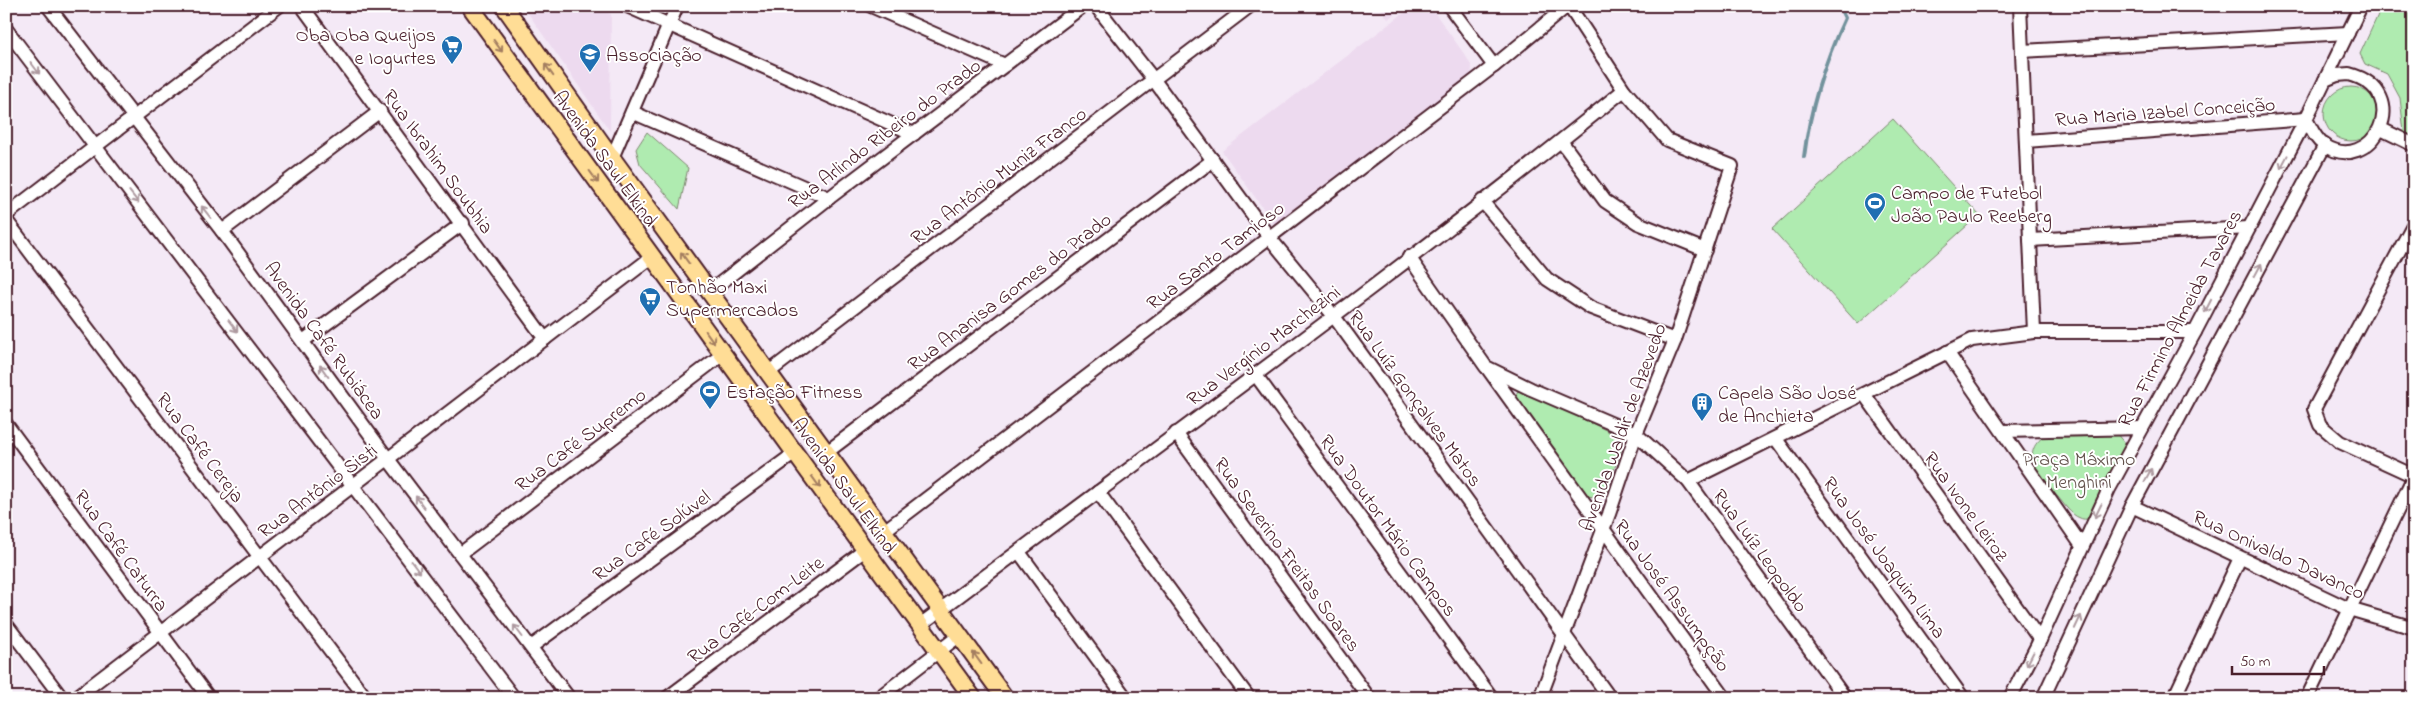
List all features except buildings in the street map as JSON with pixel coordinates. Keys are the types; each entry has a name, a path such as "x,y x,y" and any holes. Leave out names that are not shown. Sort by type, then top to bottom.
{"main road":[{"name":"Avenida Saul Elkind","path":"470,6 973,698"},
{"name":"Avenida Saul Elkind","path":"504,6 709,292 1005,698"}],"street":[{"path":"6,215 279,6"},
{"name":"Rua Ibrahim Soubhia","path":"302,6 463,223 545,339"},
{"path":"627,6 914,134"},
{"path":"612,158 677,6"},
{"path":"870,6 1005,65"},
{"name":"Rua Arlindo Ribeiro do Prado","path":"709,292 828,198 1083,6"},
{"name":"Rua Luíz Gonçalves Matos","path":"1096,6 1154,80 1269,237 1333,315 1610,698"},
{"name":"Rua Antônio Muniz Franco","path":"769,372 1250,6"},
{"path":"1449,6 1494,66"},
{"path":"1568,6 1624,90"},
{"name":"Rua Santo Tamioso","path":"884,531 1494,66 1568,6"},
{"path":"2020,6 2034,332"},
{"name":"Rua Firmino Almeida Tavares","path":"2010,698 2040,640 2082,546 2142,428 2195,332 2306,119 2361,6"},
{"name":"Avenida Café Rubiácea","path":"55,9 133,118 222,231 388,459 569,698"},
{"path":"6,29 514,698"},
{"path":"2022,51 2348,33"},
{"path":"2306,119 2316,137 2325,145 2337,150 2350,151 2363,147 2374,139 2381,129 2384,117 2384,104 2379,93 2371,84 2361,77 2349,74 2337,75 2325,80"},
{"name":"Rua Vergínio Marchezini","path":"920,625 1482,202 1624,90"},
{"name":"Avenida Waldir de Azevedo","path":"1540,698 1603,531 1636,434 1675,340 1732,166 1667,140 1624,90"},
{"path":"222,231 380,111"},
{"path":"632,112 828,198"},
{"name":"Rua Maria Izabel Conceição","path":"2026,141 2306,119"},
{"path":"2381,129 2414,145"},
{"path":"1561,141 1605,201 1638,224 1705,250"},
{"path":"2042,698 2132,506 2325,145"},
{"name":"Rua Ananisa Gomes do Prado","path":"827,452 1213,160"},
{"path":"1482,202 1547,279 1591,308 1675,340"},
{"name":"Rua Café Cereja","path":"6,220 366,698"},
{"path":"303,341 463,223"},
{"path":"2307,698 2414,476 2340,442 2320,425 2314,409 2414,223"},
{"path":"2030,240 2249,228"},
{"name":"Rua Antônio Sisti","path":"75,698 652,257"},
{"name":"Rua José Assumpção","path":"1409,257 1603,531 1725,698"},
{"path":"1688,481 1776,439 1972,340 2034,332 2195,332"},
{"path":"1946,352 2082,546"},
{"name":"Rua Café Supremo","path":"460,554 723,354"},
{"name":"Rua Luíz Leopoldo","path":"1486,367 1531,389 1636,434 1688,481 1845,698"},
{"name":"Rua Doutor Mário Campos","path":"1255,374 1492,698"},
{"name":"Rua Ivone Leiroz","path":"1864,394 2040,640"},
{"name":"Rua Café Caturra","path":"6,424 209,698"},
{"path":"2003,431 2142,428"},
{"name":"Rua Severino Freitas Soares","path":"1176,433 1369,698"},
{"name":"Rua José Joaquim Lima","path":"1776,439 1964,698"},
{"name":"Rua Café Solúvel","path":"530,647 795,452"},
{"path":"1098,492 1249,698"},
{"name":"Rua Onivaldo Davanco","path":"2132,506 2349,610 2414,628"},
{"name":"Rua Café-Com-Leite","path":"667,698 866,550"},
{"path":"1018,552 1126,698"},
{"path":"2174,698 2240,558"},
{"path":"6,624 62,698"},
{"path":"878,698 960,635"}],"shaded area":[{"name":"Associação","path":"523,6 593,6 611,14 610,131"},
{"path":"1379,6 1404,6 1388,19"},
{"path":"1413,6 1430,6 1467,58 1472,67 1471,77 1275,225 1222,151"}],"green space":[{"path":"2382,6 2414,6 2414,136 2404,132 2400,98 2387,74 2365,64 2360,54"},
{"path":"2351,87 2361,89 2370,95 2376,104 2378,114 2376,124 2370,133 2361,139 2351,141 2341,139 2332,133 2326,124 2324,114 2326,104 2332,95 2341,89"},
{"name":"Campo de Futebol João Paulo Reeberg","path":"1893,119 1979,215 1858,324 1772,229"},
{"path":"647,132 688,168 679,209 640,164 636,149"},
{"path":"1524,390 1620,437 1621,450 1606,492 1596,497 1585,496 1514,397 1518,391"},
{"name":"Praça Máximo Menghini","path":"2116,433 2126,445 2092,518 2080,518 2068,509 2040,475 2035,467 2033,450 2037,442 2046,435"}],"waterway":[{"path":"1804,157 1810,121 1819,86 1845,18 1839,6"}],"place":[{"name":"Oba Oba Queijos e Iogurtes","path":"452,65"},
{"name":"Associação","path":"590,73"},
{"name":"Campo de Futebol João Paulo Reeberg","path":"1875,222"},
{"name":"Tonhão Maxi Supermercados","path":"650,317"},
{"name":"Estação Fitness","path":"710,410"},
{"name":"Capela São José de Anchieta","path":"1702,422"}]}
